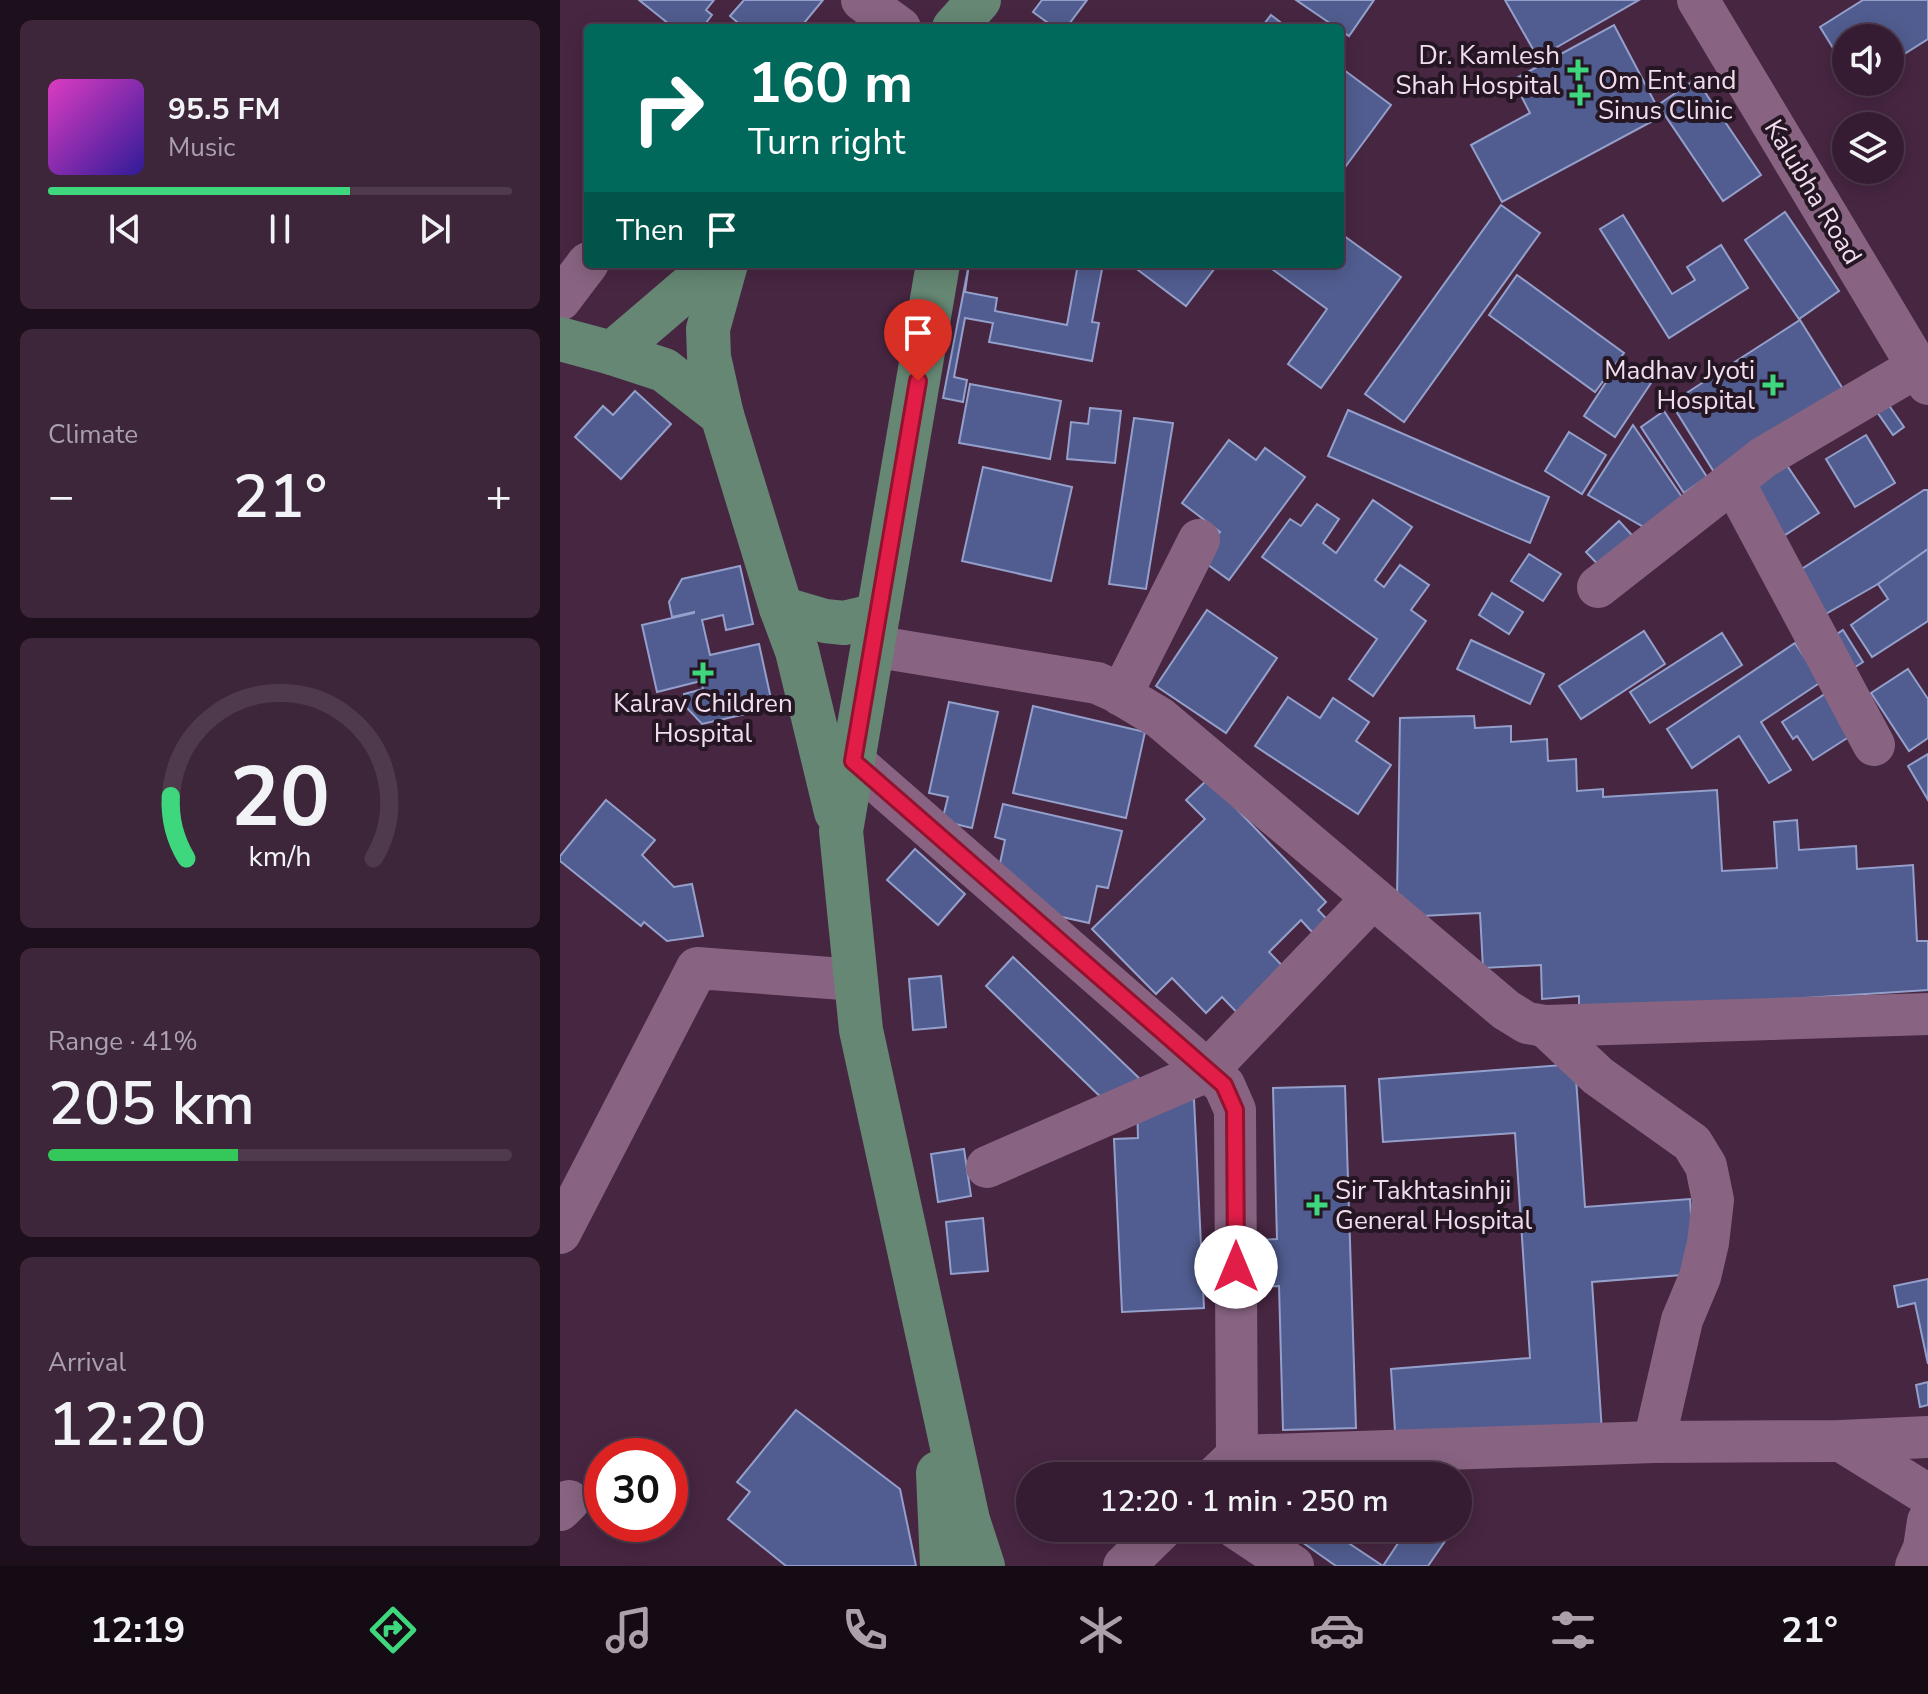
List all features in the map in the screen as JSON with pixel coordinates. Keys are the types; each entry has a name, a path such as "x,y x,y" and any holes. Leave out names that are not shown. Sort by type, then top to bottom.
{"main road":[{"path":"958,24 981,0"},
{"path":"978,24 981,0"},
{"path":"612,353 711,268"},
{"path":"725,268 708,329 709,357 722,415 797,651 841,831 861,1030 968,1520 983,1566"},
{"path":"841,831 937,268"},
{"path":"560,339 664,370 722,415"},
{"path":"781,608 825,621 875,630"},
{"path":"935,1367 942,1566"}],"street":[{"path":"862,0 895,24"},
{"name":"Kalubha Road","path":"1698,0 1923,375"},
{"path":"560,300 584,268"},
{"path":"1598,587 1764,457 1923,375"},
{"path":"1733,481 1874,745"},
{"path":"1121,695 1199,540"},
{"path":"875,630 1097,683 1160,718 1506,1010 1527,1023 1545,1026 1928,1014"},
{"path":"853,761 1224,1085 1235,1110 1227,1462"},
{"path":"987,1167 1207,1071 1373,898"},
{"path":"560,1233 697,968 856,980"},
{"path":"1545,1026 1598,1076 1692,1143 1706,1166 1713,1200 1708,1243 1700,1277 1682,1320 1654,1442"},
{"path":"1298,1462 1654,1442 1841,1441 1928,1437"},
{"path":"1841,1441 1928,1495"},
{"path":"1916,1566 1924,1548 1928,1521"},
{"path":"1124,1566 1149,1542"},
{"path":"1257,1542 1293,1566"}],"building":[{"path":"639,0 714,0 706,10 712,15 705,24 669,24"},
{"path":"744,0 823,0 803,24 739,24 730,16"},
{"path":"1042,0 1087,0 1069,24 1050,24 1033,12"},
{"path":"1296,0 1374,0 1349,36 1344,33 1344,24 1331,24"},
{"path":"1505,0 1639,0 1538,58"},
{"path":"1863,0 1928,0 1928,39 1904,54 1904,24 1832,24 1832,46 1820,27"},
{"path":"1271,15 1283,24 1264,24"},
{"path":"1614,25 1662,116 1502,202 1471,145 1530,113 1513,80"},
{"path":"1344,70 1391,105 1344,169"},
{"path":"1696,79 1761,175 1723,201 1658,105"},
{"path":"1501,205 1540,233 1404,422 1365,394"},
{"path":"1785,212 1839,291 1799,319 1745,240"},
{"path":"1623,215 1672,294 1695,280 1687,267 1721,245 1748,288 1669,338 1600,229"},
{"path":"1344,236 1401,277 1321,388 1288,364 1327,309 1271,268 1344,268"},
{"path":"968,268 965,292 997,298 995,311 1067,325 1077,268 1102,268 1092,322 1099,323 1092,361 989,342 993,323 965,318 954,377 967,380 963,402 943,398"},
{"path":"1135,268 1215,268 1186,306"},
{"path":"1517,275 1624,353 1595,392 1489,315"},
{"path":"1800,320 1843,389 1714,472 1671,403"},
{"path":"1620,361 1651,383 1615,437 1584,416"},
{"path":"970,384 1061,401 1050,459 959,443"},
{"path":"635,391 671,424 621,479 575,437 603,406 613,415"},
{"path":"1888,404 1904,427 1893,435 1877,412"},
{"path":"1090,408 1121,411 1115,463 1067,459 1071,422 1088,424"},
{"path":"1348,410 1549,497 1530,543 1328,456"},
{"path":"1664,411 1707,477 1684,493 1641,427"},
{"path":"1134,418 1173,423 1146,589 1109,584"},
{"path":"1633,425 1688,506 1654,533 1588,495"},
{"path":"1569,432 1606,455 1582,494 1545,471"},
{"path":"1866,435 1895,483 1855,507 1826,459"},
{"path":"1229,440 1256,460 1265,448 1305,477 1229,580 1200,559 1220,532 1182,503"},
{"path":"1784,461 1819,513 1782,537 1748,485"},
{"path":"983,467 1072,487 1051,581 962,561"},
{"path":"1928,490 1928,549 1878,584 1824,615 1797,572"},
{"path":"1373,500 1412,527 1375,580 1384,587 1400,565 1429,585 1411,610 1426,621 1373,696 1349,679 1377,639 1262,557 1290,519 1301,526 1317,504 1339,519 1323,543 1336,553"},
{"path":"1619,521 1640,544 1608,575 1586,552"},
{"path":"1928,549 1928,621 1872,657 1851,625 1888,599 1878,584"},
{"path":"1529,554 1561,574 1543,601 1511,581"},
{"path":"740,566 753,624 726,630 723,615 702,620 710,655 759,644 773,708 702,724 687,708 684,694 703,689 701,681 657,692 642,625 694,613 672,617 669,602 682,579"},
{"path":"1492,593 1523,612 1509,634 1479,615"},
{"path":"1207,610 1277,658 1226,733 1156,686"},
{"path":"1843,630 1863,662 1846,673 1825,642"},
{"path":"1644,631 1665,664 1581,719 1559,686"},
{"path":"1722,633 1742,665 1650,723 1630,692"},
{"path":"1471,640 1544,674 1530,704 1457,669"},
{"path":"1795,643 1821,682 1761,722 1791,770 1769,783 1739,736 1692,768 1667,729"},
{"path":"1908,669 1928,699 1928,738 1909,751 1871,693"},
{"path":"1828,692 1855,733 1813,760 1797,736 1793,739 1782,722"},
{"path":"1288,697 1320,718 1333,698 1369,722 1356,741 1391,765 1358,814 1255,746"},
{"path":"949,702 998,712 972,828 942,821 948,797 929,793"},
{"path":"1033,706 1145,732 1126,818 1013,793"},
{"path":"1474,716 1475,728 1511,726 1511,742 1547,739 1548,761 1576,759 1577,791 1603,789 1603,797 1717,790 1722,871 1777,868 1774,822 1797,820 1799,850 1856,846 1857,869 1913,865 1917,941 1928,941 1928,990 1579,1016 1579,996 1542,999 1541,965 1483,968 1480,913 1422,916 1397,897 1400,718"},
{"path":"1928,754 1928,800 1908,766"},
{"path":"1208,779 1326,902 1318,910 1339,932 1325,946 1301,920 1269,952 1295,979 1248,1024 1222,997 1206,1013 1172,978 1156,994 1092,929 1205,819 1186,800"},
{"path":"606,800 655,840 642,855 674,887 692,884 703,936 667,941 644,922 641,926 560,861 560,856"},
{"path":"1003,804 1122,831 1108,888 1097,886 1089,923 1044,913 1000,863 1005,840 995,837"},
{"path":"915,849 965,894 938,925 887,880"},
{"path":"1013,957 1139,1078 1111,1107 986,986"},
{"path":"941,976 946,1027 913,1030 909,979"},
{"path":"1575,1064 1585,1207 1690,1199 1695,1274 1592,1282 1602,1432 1396,1447 1391,1369 1530,1358 1515,1133 1383,1142 1379,1079"},
{"path":"1345,1086 1356,1428 1283,1430 1279,1286 1256,1287 1255,1240 1277,1239 1273,1088"},
{"path":"1194,1099 1204,1308 1122,1312 1114,1139 1138,1138 1137,1102"},
{"path":"964,1149 971,1196 938,1202 931,1154"},
{"path":"983,1218 988,1271 951,1274 946,1222"},
{"path":"1928,1279 1928,1364 1915,1303 1898,1307 1894,1286"},
{"path":"1928,1382 1928,1405 1920,1407 1916,1385"},
{"path":"796,1410 900,1489 916,1566 786,1566 728,1519 750,1492 737,1482"},
{"path":"1302,1542 1347,1542 1383,1566 1336,1566"},
{"path":"1399,1542 1444,1542 1428,1566 1383,1566"}],"place":[{"name":"Dr. Kamlesh Shah Hospital","path":"1578,70"},
{"name":"Om Ent and Sinus Clinic","path":"1580,95"},
{"name":"Madhav Jyoti Hospital","path":"1773,385"},
{"name":"Kalrav Children Hospital","path":"703,673"},
{"name":"Sir Takhtasinhji General Hospital","path":"1317,1205"}],"route":[{"path":"918,381 853,761 1224,1085 1235,1110 1236,1267"}]}
